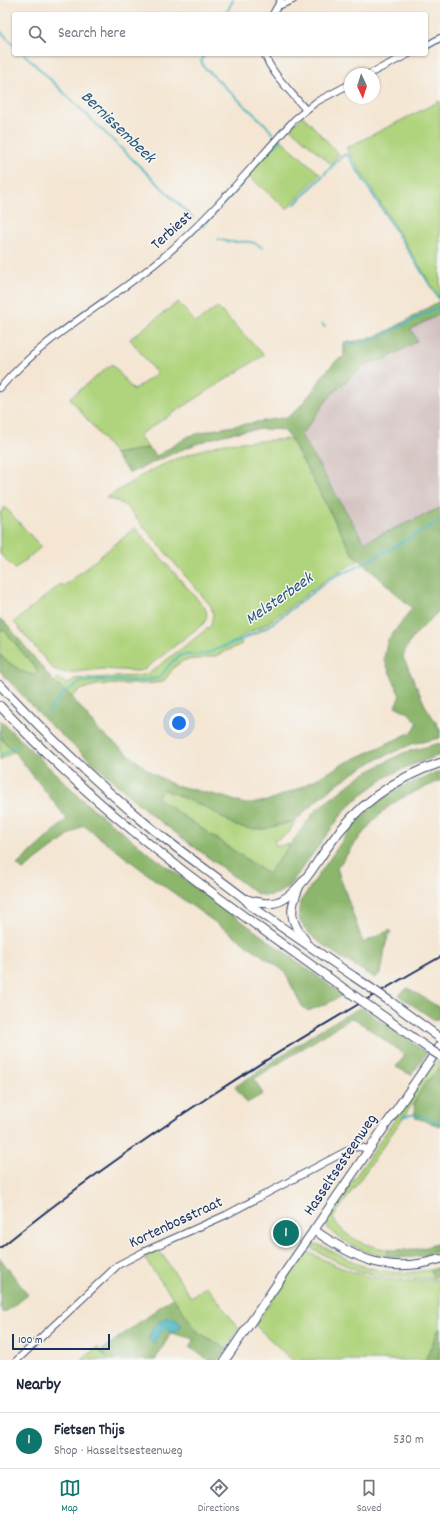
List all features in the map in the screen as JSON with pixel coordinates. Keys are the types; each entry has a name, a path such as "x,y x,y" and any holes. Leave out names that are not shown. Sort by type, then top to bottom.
{"main road":[{"path":"0,685 48,735 150,827 245,899 251,906 308,944 439,1037"},
{"path":"0,706 81,786 167,858 249,921 440,1056"},
{"path":"245,899 262,904 277,902 284,899 300,884 353,815 378,792 408,775 440,763"},
{"path":"300,884 292,904 292,913 295,926 308,944"},
{"name":"Hasseltsesteenweg","path":"225,1360 440,1046"},
{"path":"314,1230 336,1246 370,1261 390,1265 411,1265 440,1259"}],"street":[{"path":"274,12 281,0"},
{"path":"278,6 293,0"},
{"path":"428,45 440,38"},
{"path":"266,56 267,61 275,72 305,109"},
{"path":"380,68 405,56"},
{"name":"Terbiest","path":"0,388 27,360 160,260 187,237 305,109 344,87"},
{"name":"Kortenbosstraat","path":"17,1360 118,1265 226,1214 352,1148 360,1147 370,1149"}],"shaded area":[{"path":"440,314 440,508 364,542 301,435 331,395 348,378 365,364 386,359 416,341 411,329"}],"green space":[{"path":"440,101 440,299 346,148"},
{"path":"303,116 339,154 331,164 290,128"},
{"path":"279,138 320,174 287,209 247,175"},
{"path":"440,301 440,314 411,329 417,341 386,359 365,364 331,395 301,435 364,542 440,508 440,610 415,635 406,648 403,657 425,705 440,729 440,738 412,744 373,761 341,781 317,800 295,821 264,829 251,829 236,826 209,809 163,789 157,798 268,874 316,810 360,776 403,753 440,743 440,755 409,766 386,777 361,795 345,810 289,886 274,894 257,894 149,813 48,723 0,671 0,654 11,664 26,673 35,675 38,671 4,630 0,630 0,619 6,623 54,682 72,697 100,732 152,773 174,785 224,797 245,804 267,801 300,788 343,764 414,731 417,723 409,713 395,706 400,696 384,659 387,641 412,608 352,553 291,439 284,430 263,429 223,435 186,448 130,473 115,454 148,448 157,456 189,436 216,429 287,417 303,403 334,362 344,357 344,342 370,338 394,328"},
{"path":"178,302 196,323 217,307 264,355 139,435 148,448 115,454 70,398 112,364 133,390 157,374 130,339"},
{"path":"291,439 352,553 360,560 331,576 268,623 239,638 242,644 215,656 185,660 175,666 163,682 142,684 102,684 86,688 72,697 54,682 58,678 67,684 74,679 137,676 148,674 211,626 213,614 211,606 127,507 117,501 106,498 141,476 170,461 201,450 225,443"},
{"path":"5,507 41,547 15,569 0,554 0,513"},
{"path":"135,528 205,608 207,616 204,623 145,669 139,671 102,669 66,673 53,669 14,622 61,584 64,586"},
{"path":"4,629 38,671 35,675 26,673 16,668 0,654 0,630"},
{"path":"0,720 86,803 147,852 343,995 308,1011 302,1006 284,971 154,879 83,825 23,870 17,865 67,819 17,755 0,737"},
{"path":"0,737 13,752 0,760"},
{"path":"440,771 440,781 404,797 384,810 363,834 337,868 363,943 390,930 391,932 387,940 381,973 379,973 375,978 335,953 314,938 306,930 299,918 300,902 351,828 369,810 385,797 401,787"},
{"path":"163,789 209,809 236,826 264,829 295,821 289,833 274,841 277,846 290,844 268,874 157,798"},
{"path":"408,988 440,1008 440,1015 436,1021 398,995"},
{"path":"361,1007 427,1053 411,1075 396,1067 405,1055 357,1020 351,1018 254,1079 263,1094 247,1103 235,1087 318,1031"},
{"path":"436,1060 440,1062 440,1067 426,1082 414,1102 333,1218 350,1236 372,1246 388,1250 387,1256 367,1252 351,1245 334,1234 328,1228 327,1218"},
{"path":"440,1067 440,1126 416,1118 414,1111 420,1091"},
{"path":"440,1243 440,1251 427,1255 414,1257 387,1256 388,1250 419,1249"},
{"path":"317,1244 360,1265 381,1271 405,1273 431,1270 433,1278 394,1278 364,1272 342,1264 314,1250 312,1248 313,1245"},
{"path":"159,1250 191,1297 207,1286 239,1329 226,1349 198,1332 144,1258"},
{"path":"305,1250 337,1266 370,1276 404,1281 440,1279 440,1327 425,1360 292,1360 255,1325"},
{"path":"0,1258 28,1295 4,1313 0,1308"},
{"path":"440,1267 440,1275 433,1278 431,1270"},
{"path":"173,1297 198,1332 226,1349 218,1360 208,1360 189,1347 194,1339 171,1333 155,1360 108,1360 101,1351"},
{"path":"440,1327 440,1360 425,1360"},
{"path":"97,1347 108,1360 82,1360"}],"water":[{"path":"171,1316 182,1325 178,1331 171,1333 167,1329 162,1331 153,1344 148,1339 154,1327 162,1320"}],"waterway":[{"path":"227,12 233,0"},
{"name":"Bernissembeek","path":"0,31 12,43"},
{"name":"Bernissembeek","path":"26,56 193,218"},
{"path":"204,56 201,61 204,67 265,124 272,133"},
{"path":"265,156 281,140"},
{"path":"295,204 342,156 347,154 440,301"},
{"path":"202,227 244,181"},
{"path":"218,239 229,242 251,242 263,248"},
{"path":"345,343 362,344 384,335 440,306"},
{"path":"322,324 325,327"},
{"name":"Melsterbeek","path":"48,713 64,692 82,682 101,680 140,681 159,678 171,663 181,655 205,654 243,639 269,626 333,577 355,568 440,521"},
{"name":"Melsterbeek","path":"0,756 16,746"},
{"path":"403,1117 408,1115 417,1115 440,1124"}],"railway":[{"path":"0,1248 52,1207 159,1130 270,1058 440,957"}],"place":[{"name":"Fietsen Thijs","path":"286,1233"}]}
